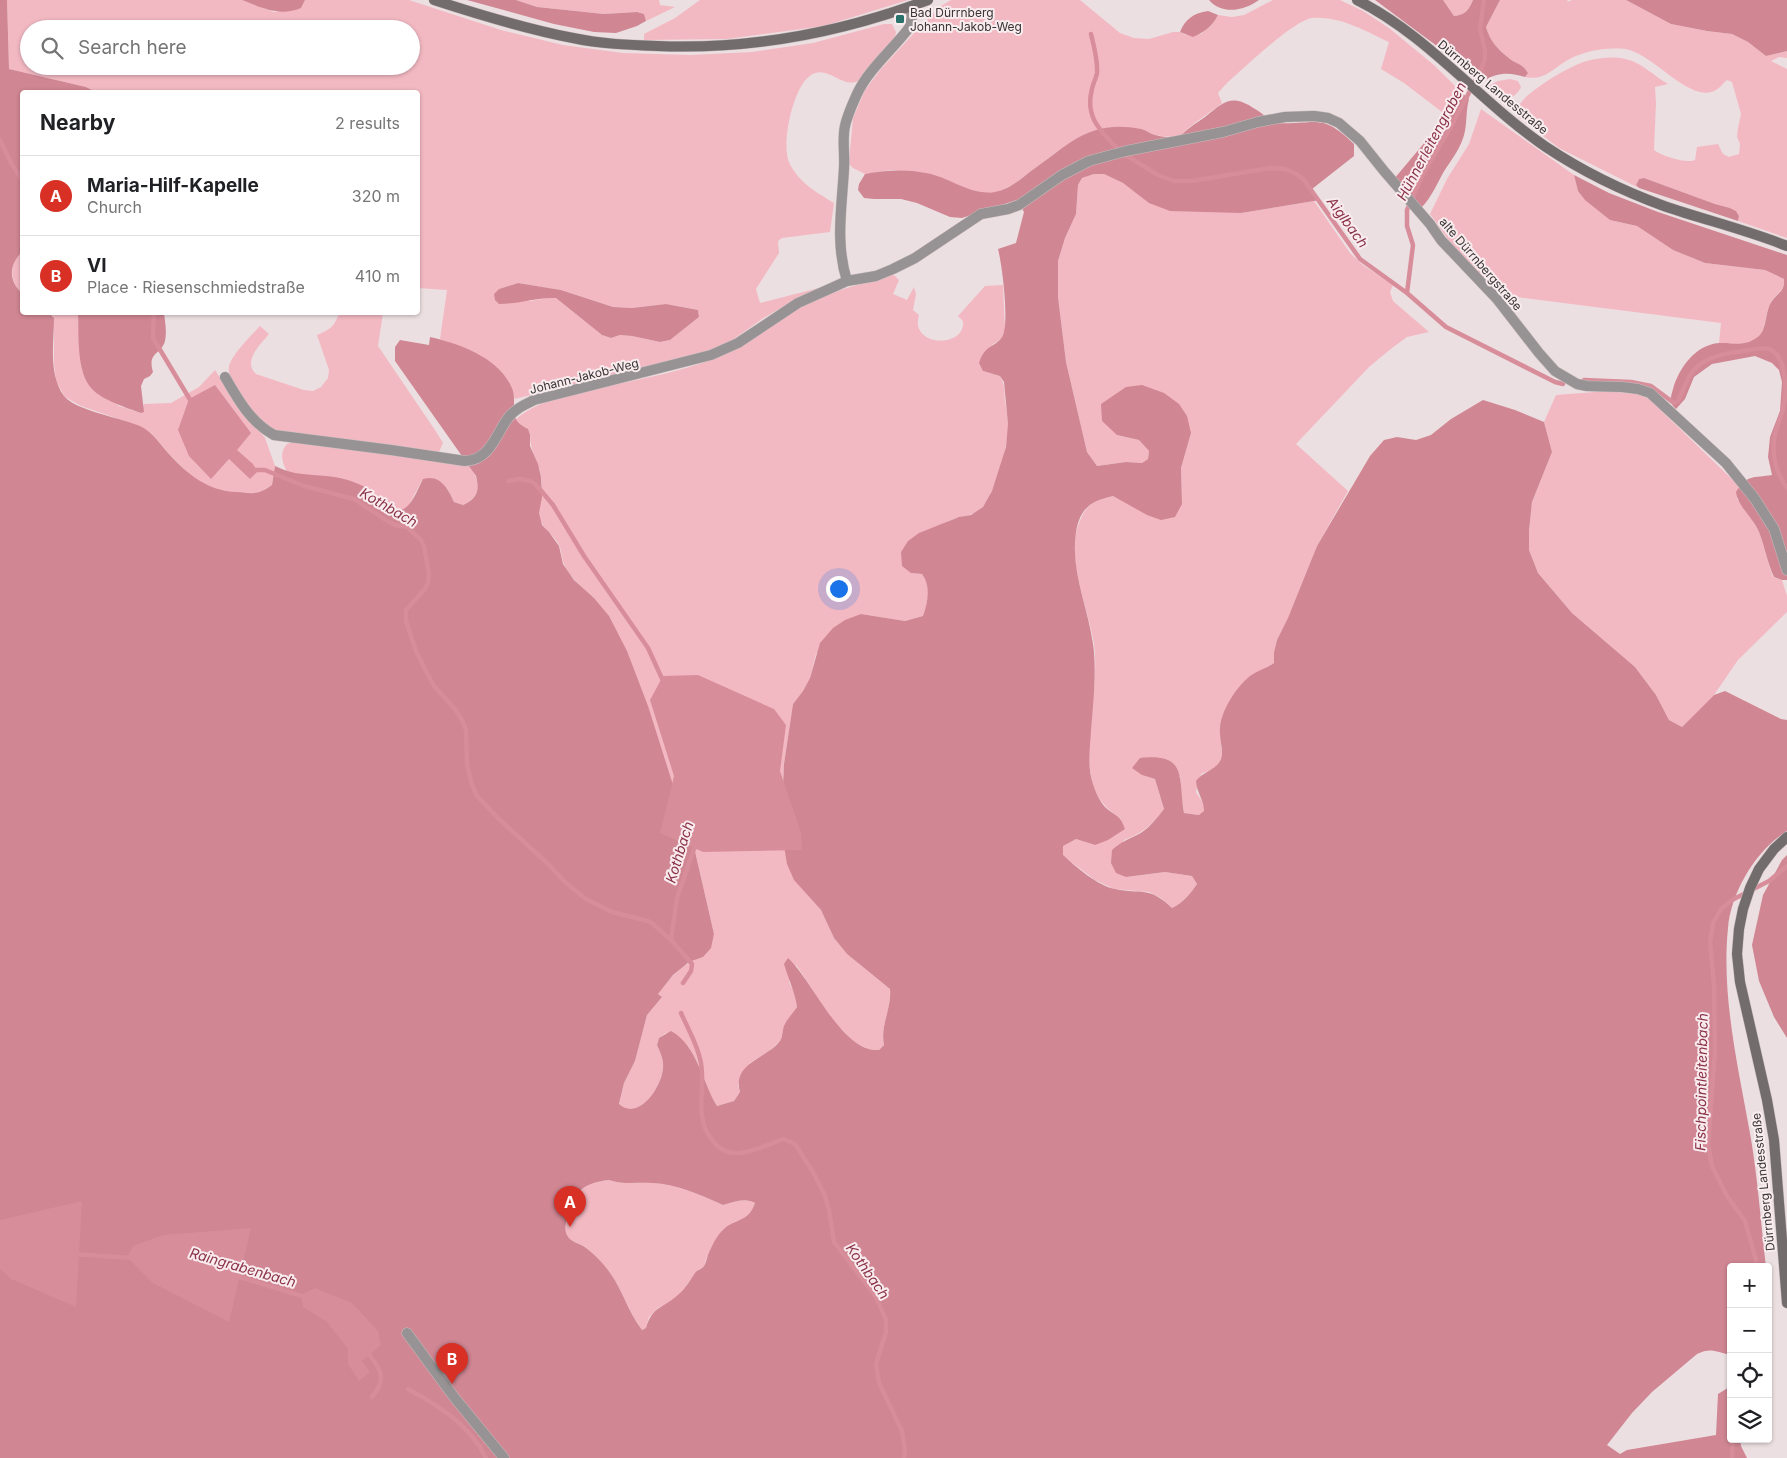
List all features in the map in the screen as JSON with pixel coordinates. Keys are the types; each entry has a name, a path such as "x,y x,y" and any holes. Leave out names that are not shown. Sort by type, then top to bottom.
{"main road":[{"path":"434,0 526,28 575,39 626,45 689,47 732,46 819,33 860,23 928,0"},
{"name":"Dürrnberg Landesstraße","path":"1357,0 1406,31 1447,63 1486,101 1546,147 1605,181 1664,205 1787,246"},
{"name":"Dürrnberg Landesstraße","path":"1787,837 1774,849 1759,869 1750,888 1743,909 1737,954 1740,982 1774,1140 1787,1303"}],"street":[{"path":"847,282 840,250 845,126 857,93 865,80 910,28 912,17 910,7"},
{"name":"alte Dürrnbergstraße","path":"981,214 1008,209 1019,204 1062,174 1099,157 1223,132 1285,117 1314,116 1328,118 1339,123 1360,141 1441,240 1497,299 1551,368 1573,383 1587,386 1638,389 1650,393 1726,464 1766,515 1774,529 1787,570"},
{"name":"Johann-Jakob-Weg","path":"225,377 252,417 274,436 474,461 484,455 491,447 509,418 520,406 534,400 711,355 738,343 798,303 847,282 876,276 915,258 981,214"},
{"path":"407,1333 454,1397 504,1458"}],"shaded area":[{"path":"0,0 7,0 9,69 20,72 20,75 35,75 92,90 20,90 20,254 13,267 12,278 20,291 20,315 51,315 54,318 54,368 59,387 64,396 70,401 89,410 146,429 191,475 216,488 226,491 251,493 262,491 272,485 275,466 295,473 346,479 363,486 387,507 401,510 414,497 423,479 439,480 446,487 454,502 463,505 472,500 478,486 476,476 395,361 395,347 400,340 429,345 430,337 465,348 477,353 497,367 511,386 514,399 514,415 521,425 528,429 530,446 538,464 541,477 542,497 539,513 542,525 559,546 563,564 574,580 594,598 609,616 627,651 648,706 691,834 714,934 711,948 703,957 689,962 673,975 658,994 662,997 647,1015 635,1061 624,1083 619,1104 627,1108 634,1108 648,1100 659,1084 663,1065 657,1045 659,1038 671,1031 680,1038 693,1055 717,1106 734,1101 740,1092 739,1082 745,1068 780,1041 785,1023 797,1007 784,964 788,958 798,969 829,1014 853,1040 865,1048 879,1050 884,1045 883,1038 890,989 847,954 834,938 821,910 794,880 787,864 782,810 784,764 793,704 810,678 820,643 833,628 845,620 861,614 905,621 923,616 927,600 927,584 922,574 911,573 902,566 901,552 908,541 919,533 959,517 971,515 983,507 992,491 1006,447 1008,424 1004,382 1000,376 983,371 979,363 984,352 1002,337 1005,308 998,249 1016,243 1024,212 1017,200 962,218 950,217 917,203 901,199 864,198 858,190 865,174 896,170 919,172 935,175 969,189 995,192 1014,184 1081,136 1107,128 1123,127 1141,129 1158,136 1178,138 1217,107 1228,101 1240,101 1247,104 1277,123 1318,122 1326,124 1343,134 1354,144 1354,156 1312,189 1320,200 1241,213 1170,211 1149,203 1123,183 1104,174 1094,174 1082,178 1078,185 1076,214 1065,238 1058,261 1058,297 1066,362 1087,452 1097,466 1126,462 1142,463 1148,459 1149,451 1139,440 1117,435 1102,421 1101,404 1126,387 1142,385 1164,393 1179,404 1187,416 1191,433 1181,468 1182,504 1175,517 1161,520 1147,515 1113,496 1093,503 1080,517 1076,532 1075,560 1091,630 1095,664 1090,771 1094,787 1100,799 1105,807 1119,818 1125,829 1108,840 1095,845 1076,839 1063,846 1063,855 1095,880 1108,887 1124,891 1151,893 1172,908 1180,903 1197,884 1192,876 1165,872 1126,877 1116,873 1111,863 1112,850 1145,830 1164,809 1155,779 1142,775 1132,768 1140,758 1155,757 1166,759 1178,770 1184,813 1199,815 1204,811 1196,781 1216,766 1221,759 1220,728 1226,707 1245,681 1253,674 1274,663 1277,640 1288,618 1317,546 1370,456 1384,440 1397,437 1416,440 1431,435 1451,419 1483,400 1544,422 1552,452 1532,502 1529,531 1529,550 1538,573 1572,613 1635,667 1656,695 1669,720 1682,727 1714,695 1725,691 1781,719 1787,720 1787,831 1765,849 1740,886 1730,914 1726,954 1732,1034 1758,1187 1766,1263 1727,1263 1727,1354 1710,1350 1697,1354 1652,1392 1632,1413 1607,1445 1620,1454 1627,1450 1716,1435 1718,1394 1727,1388 1727,1443 1741,1443 1747,1458 0,1458","holes":["609,1180 625,1183 671,1185 723,1205 743,1200 755,1203 746,1217 721,1232 716,1238 704,1266 696,1272 679,1294 655,1311 646,1328 642,1330 608,1270 589,1250 571,1240 567,1235 566,1222 573,1201 581,1190 592,1183"]},
{"path":"7,0 242,0 274,12 301,8 305,0 409,0 501,30 563,45 623,53 691,55 752,52 813,43 884,24 892,24 896,32 895,37 858,81 846,82 823,72 811,75 799,91 790,116 787,142 789,162 802,181 834,203 830,232 782,238 778,241 779,253 756,289 760,303 823,287 791,302 762,319 734,339 712,350 515,399 503,376 495,367 464,348 440,339 447,290 420,288 420,90 92,90 35,75 420,75 420,20 20,20 20,72 9,69","holes":["518,283 561,290 613,307 632,308 666,304 698,310 699,317 670,340 660,342 620,335 611,338 602,335 556,298 530,301 499,289"]},
{"path":"242,0 305,0 301,8 293,11 278,12"},
{"path":"467,0 516,0 537,7 604,14 637,12 644,14 646,21 616,33 594,32 554,24"},
{"path":"516,0 659,0 660,5 675,7 646,21 644,14 637,12 604,14 537,7"},
{"path":"700,0 908,0 824,26 727,39 644,40 644,34 675,18"},
{"path":"951,0 1080,0 1120,33 1134,38 1149,39 1173,32 1180,32 1186,35 1201,34 1212,24 1218,15 1232,17 1244,15 1273,0 1340,0 1363,11 1389,28 1435,66 1462,93 1446,115 1404,83 1381,69 1389,42 1342,21 1312,18 1293,27 1244,67 1218,93 1222,103 1178,138 1155,135 1142,130 1110,127 1059,150 1014,184 998,192 984,193 971,190 926,173 891,170 865,174 853,168 849,161 853,118 865,90 881,69 915,32 941,6"},
{"path":"1209,0 1259,0 1247,7 1233,10 1220,8"},
{"path":"1375,0 1443,0 1454,16 1466,11 1473,0 1500,0 1486,27 1498,49 1522,66 1528,73 1525,77 1514,74 1499,74 1484,81"},
{"path":"1443,0 1473,0 1466,11 1454,16"},
{"path":"1500,0 1568,0 1567,2 1572,0 1626,0 1671,24 1732,34 1748,42 1766,56 1787,51 1787,58 1779,57 1771,61 1787,69 1787,238 1738,221 1739,216 1736,211 1730,208 1644,178 1639,179 1636,185 1639,188 1559,148 1516,115 1520,104 1525,98 1571,67 1596,59 1620,58 1642,66 1668,84 1655,87 1654,150 1674,159 1691,161 1695,160 1697,147 1718,144 1723,154 1729,157 1739,154 1740,144 1737,137 1741,114 1732,82 1727,80 1716,90 1706,93 1695,90 1636,52 1625,49 1602,49 1587,52 1566,61 1542,76 1525,77 1528,73 1526,70 1498,49 1486,27"},
{"path":"1626,0 1787,0 1787,51 1766,56 1748,42 1732,34 1671,24"},
{"path":"1208,11 1218,15 1205,31 1193,37 1180,32 1191,17"},
{"path":"1510,79 1518,81 1521,87 1520,90 1503,100 1488,86 1498,81"},
{"path":"1462,93 1469,99 1464,137 1434,191 1422,207 1394,179 1436,129"},
{"path":"1481,109 1574,175 1578,191 1610,220 1637,226 1673,250 1705,263 1765,270 1784,279 1782,289 1769,305 1759,337 1743,344 1719,343 1721,323 1501,295 1457,252 1430,214 1447,179 1469,144"},
{"path":"1094,174 1104,174 1123,183 1149,202 1241,213 1314,201 1350,253 1363,265 1393,285 1390,292 1393,301 1429,332 1407,337 1369,367 1296,444 1348,491 1317,546 1288,619 1277,640 1274,663 1265,668 1220,727 1222,757 1216,768 1201,774 1196,792 1204,804 1204,811 1200,815 1184,813 1180,776 1142,775 1155,779 1164,809 1147,828 1124,840 1126,877 1165,872 1192,876 1197,884 1186,898 1172,908 1161,898 1149,892 1114,889 1095,880 1062,855 1063,845 1076,839 1095,845 1121,819 1099,798 1094,788 1089,764 1095,661 1094,644 1077,571 1075,542 1077,529 1089,506 1099,500 1113,496 1124,501 1182,504 1181,468 1191,433 1117,435 1139,440 1149,451 1148,459 1142,463 1126,462 1097,466 1087,452 1066,362 1058,297 1058,261 1065,238 1076,214 1078,185 1082,178"},
{"path":"1574,175 1609,193 1658,212 1787,255 1787,580 1774,577 1759,532 1737,497 1736,492 1744,482 1751,478 1772,475 1768,457 1770,437 1780,411 1782,382 1779,370 1772,363 1755,356 1712,364 1694,377 1685,399 1676,409 1671,399 1679,373 1695,353 1710,345 1719,343 1739,344 1749,342 1762,333 1768,309 1782,289 1784,279 1765,270 1705,263 1673,250 1637,226 1610,220 1585,200 1578,191"},
{"path":"1644,178 1730,208 1736,211 1739,216 1738,221 1639,188 1636,185 1639,179"},
{"path":"20,254 20,290 15,283 12,272"},
{"path":"893,274 899,280 893,294 907,300 914,287 916,294 913,310 919,315 918,326 922,333 938,341 948,340 962,330 963,321 958,316 985,286 1003,285 1005,330 1001,339 992,345 983,371 1000,376 1002,379 1008,433 1001,467 988,500 979,511 945,523 911,573 922,574 927,584 928,600 923,616 905,621 861,614 816,654 810,678 793,704 784,764 782,810 806,893 821,910 834,938 847,954 890,989 883,1038 884,1045 879,1050 866,1048 854,1041 843,1031 821,1003 796,965 789,982 795,994 797,1007 784,1027 781,1040 769,1051 750,1063 738,1085 740,1092 734,1101 717,1106 696,1059 688,1046 666,1033 659,1038 657,1045 663,1065 659,1084 648,1100 641,1106 627,1109 619,1105 624,1083 635,1061 647,1015 662,997 658,994 673,976 689,963 703,957 714,934 691,834 594,598 570,574 563,562 559,545 540,519 539,509 542,486 540,470 531,446 530,435 515,420 535,407 556,398 697,365 746,343 811,301"},
{"path":"518,283 561,290 613,307 632,308 666,304 698,310 699,317 670,340 660,342 620,335 611,338 602,335 556,298 499,304 495,300 494,294 499,289"},
{"path":"51,315 78,315 79,331 92,389 119,406 141,413 144,404 171,403 199,387 215,370 232,396 265,438 275,466 272,485 259,493 223,492 194,479 151,433 139,426 81,406 65,397 56,381 54,318"},
{"path":"78,315 164,315 165,341 161,349 153,357 153,372 144,379 141,386 144,412 141,413 122,406 96,393 87,382 83,373 79,352"},
{"path":"338,315 383,315 378,346 443,443 439,452 434,453 283,432 264,424 245,404 231,380 229,366 238,350 260,326 269,334 252,358 252,369 256,374 304,390 313,391 321,387 328,378 329,370 317,335 326,331 335,322"},
{"path":"215,385 251,433 237,450 253,464 257,472 250,479 229,459 211,479 189,456 178,430 189,399"},
{"path":"1608,391 1638,394 1649,399 1739,486 1737,499 1757,528 1773,577 1782,580 1787,596 1787,612 1738,660 1714,695 1682,727 1669,720 1656,695 1635,667 1572,613 1538,573 1529,550 1532,502 1552,452 1544,422 1556,395"},
{"path":"295,441 468,464 477,482 477,492 470,501 463,505 454,502 442,483 434,479 422,480 409,505 403,510 394,510 381,503 369,489 287,472 282,454 287,444"},
{"path":"698,675 774,709 786,725 780,771 801,832 802,850 703,852 660,833 674,776 650,700 663,676"},
{"path":"1787,855 1787,1038 1774,1017 1759,981 1752,945 1763,895 1782,860"},
{"path":"609,1180 671,1185 723,1205 743,1200 755,1203 752,1212 743,1219 734,1222 707,1257 704,1266 696,1272 681,1293 670,1302 658,1308 649,1317 646,1328 642,1330 618,1285 601,1261 584,1246 571,1240 567,1235 567,1217 577,1195 592,1183"},
{"path":"82,1201 76,1307 11,1279 0,1269 0,1220"},
{"path":"251,1228 229,1322 153,1283 127,1257 133,1246 163,1235"},
{"path":"315,1288 352,1303 378,1331 381,1345 362,1361 370,1372 359,1381 348,1364 348,1349 327,1322 303,1307 301,1295"}],"waterway":[{"name":"Hühnerleitengraben","path":"1407,293 1413,245 1407,226 1407,210 1423,174 1453,123 1485,59 1480,29 1484,0"},
{"name":"Aiglbach","path":"1091,34 1096,54 1097,75 1092,87 1090,106 1099,128 1116,147"},
{"name":"Kothbach","path":"0,140 20,177"},
{"name":"Aiglbach","path":"1127,156 1158,175 1174,181 1192,181 1270,168 1285,169 1295,173 1304,180 1360,259 1407,293 1446,327 1555,382 1563,384"},
{"name":"Kothbach","path":"154,315 153,338 192,403"},
{"name":"Aiglbach","path":"1584,380 1631,382 1651,386 1674,403 1678,401 1693,371 1713,357 1760,348 1775,352 1784,373 1785,398 1775,436 1774,454 1780,477 1787,488"},
{"name":"Kothbach","path":"251,467 255,470 265,470 304,486 354,499 395,525 407,527 420,539 424,546 429,574 428,583 406,610 406,621 416,651 434,686 455,709 462,720 466,730 467,765 477,796 565,882 586,899 612,912 648,921 671,940 692,964 691,971 683,983"},
{"name":"Kothbach","path":"508,481 519,479 531,481 553,505 584,556 648,648 664,683"},
{"name":"Kothbach","path":"671,940 677,898 696,843"},
{"name":"Fischpointleitenbach","path":"1756,1263 1745,1221 1727,1196 1712,1166 1708,1144 1715,1052 1714,984 1710,942 1713,923 1721,909 1732,900 1769,881 1787,866"},
{"name":"Kothbach","path":"681,1013 700,1056 702,1116 704,1126 711,1138 720,1148 728,1152 737,1153 756,1149 783,1139 795,1144 813,1172 825,1196 834,1242 876,1297 886,1320 886,1332 876,1364 879,1383 902,1431 905,1451 904,1458"},
{"name":"Raingrabenbach","path":"73,1254 133,1258"},
{"name":"Raingrabenbach","path":"236,1276 305,1297"},
{"path":"366,1351 375,1362 381,1378 380,1384 372,1397"},
{"name":"Raingrabenbach","path":"408,1389 431,1402 453,1418 471,1436 486,1458"},
{"name":"Fischpointleitenbach","path":"1732,1458 1733,1443"}],"place":[{"name":"Bad Dürrnberg Johann-Jakob-Weg","path":"900,19"},
{"name":"Maria-Hilf-Kapelle","path":"570,1227"},
{"name":"VI","path":"452,1384"}]}
